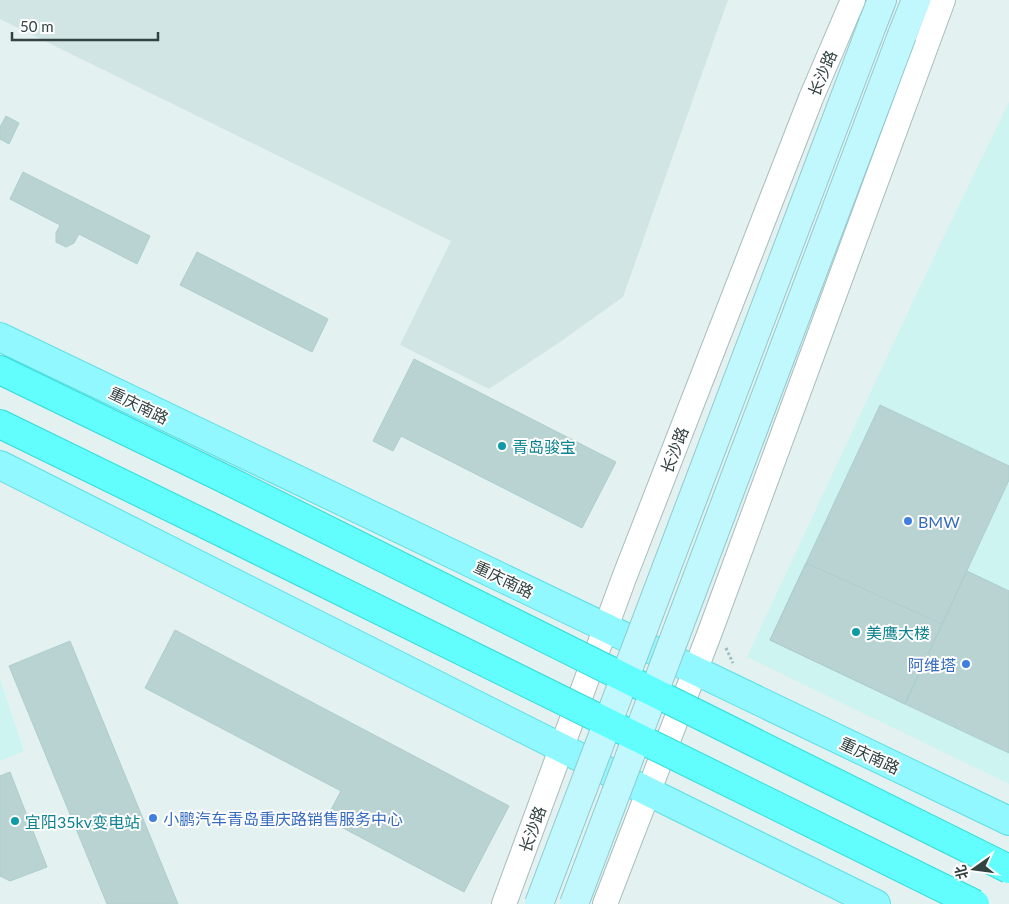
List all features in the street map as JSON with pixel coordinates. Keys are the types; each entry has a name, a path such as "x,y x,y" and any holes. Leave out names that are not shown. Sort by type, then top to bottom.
{"highway":[{"path":"0,370 245,489 1009,869"},
{"path":"0,424 975,904"}],"main road":[{"path":"574,904 916,0"},
{"name":"长沙路","path":"539,904 877,12"},
{"name":"重庆南路","path":"0,337 1009,821"},
{"path":"0,465 649,792 876,904"}],"street":[{"name":"长沙路","path":"504,904 624,578 811,98 853,0"},
{"path":"605,904 695,672 943,0"}],"shaded area":[{"path":"0,0 728,0 623,297 489,389 400,345 451,241 0,19"},
{"path":"1009,102 1009,784 747,657 923,280"},
{"path":"0,679 24,751 0,761"}],"building":[{"path":"6,116 19,123 9,144 0,139 0,127"},
{"path":"23,172 150,236 137,264 79,234 74,243 66,247 56,242 56,233 60,225 10,199"},
{"path":"197,252 328,319 312,352 180,285"},
{"name":"青岛骏宝","path":"414,359 616,462 582,528 401,436 393,451 373,441"},
{"name":"BMW","path":"880,405 1009,466 1009,480 905,704 770,640"},
{"name":"美鹰大楼","path":"806,563 942,624 905,704 770,640"},
{"name":"阿维塔","path":"967,571 1009,591 1009,753 905,704"},
{"path":"175,630 509,806 464,892 326,819 341,791 145,688"},
{"path":"70,641 178,904 107,904 9,666"},
{"name":"宜阳35kv变电站","path":"10,772 47,867 10,881 0,876 0,776"}],"place":[{"name":"青岛骏宝","path":"502,446"},
{"name":"BMW","path":"908,521"},
{"name":"美鹰大楼","path":"856,632"},
{"name":"阿维塔","path":"966,664"},
{"name":"小鹏汽车青岛重庆路销售服务中心","path":"153,818"},
{"name":"宜阳35kv变电站","path":"15,821"}]}
